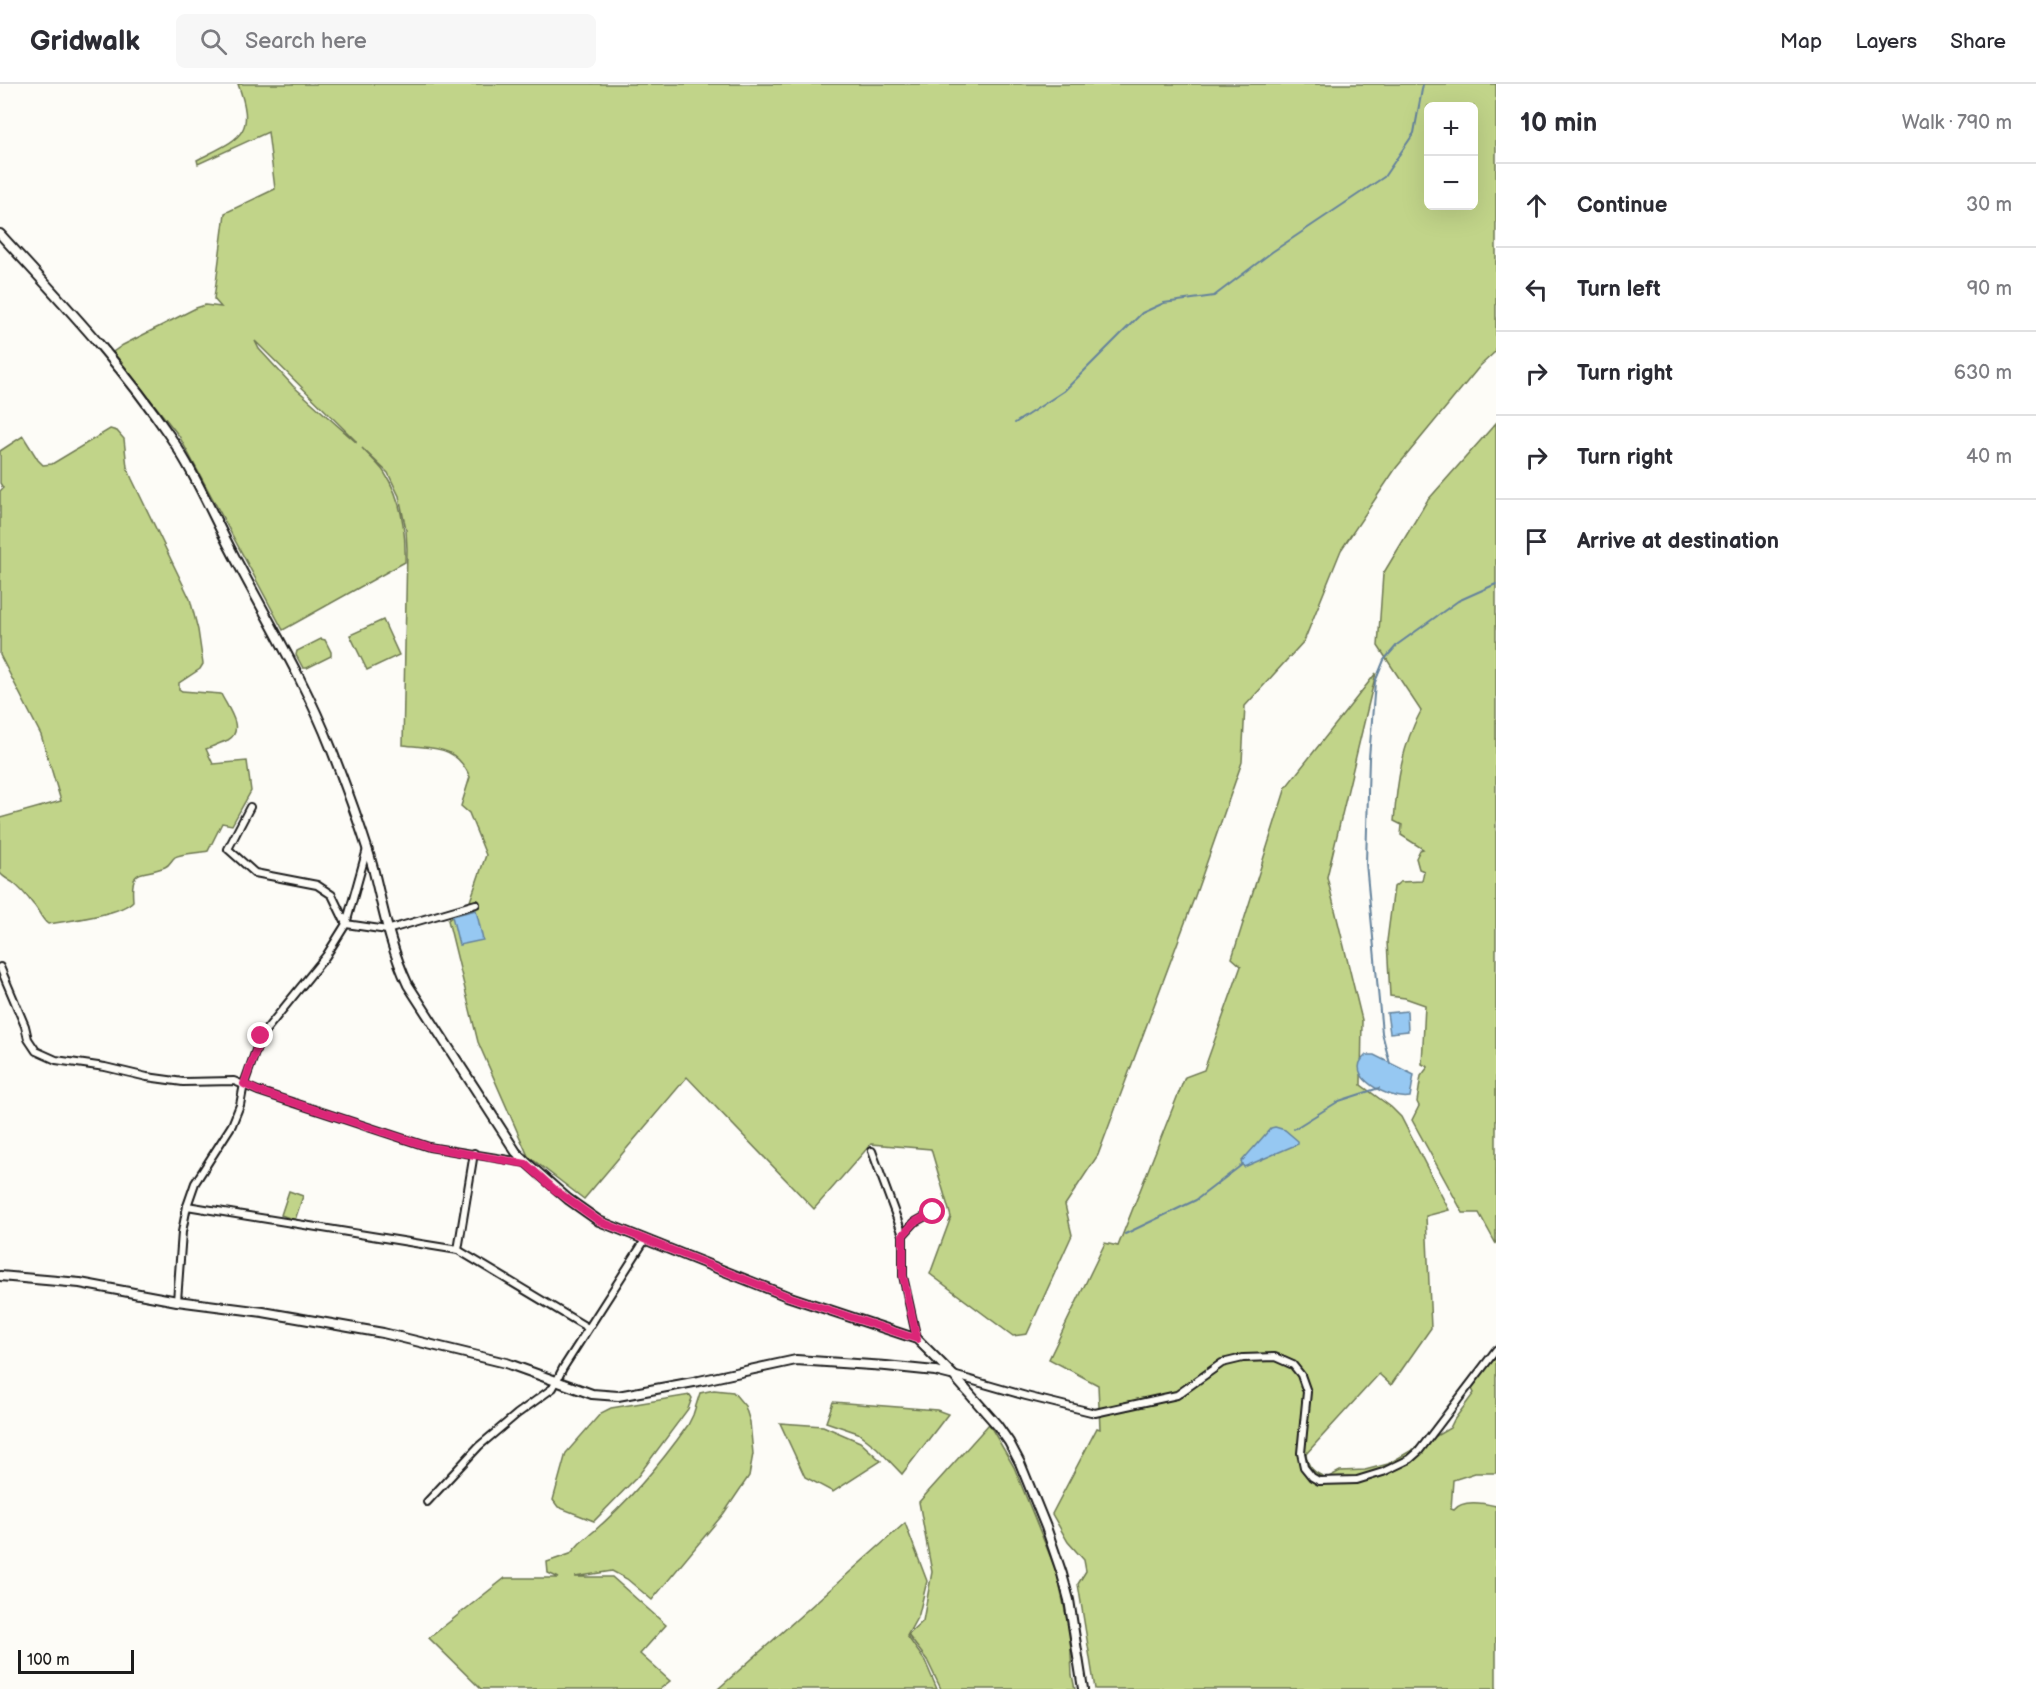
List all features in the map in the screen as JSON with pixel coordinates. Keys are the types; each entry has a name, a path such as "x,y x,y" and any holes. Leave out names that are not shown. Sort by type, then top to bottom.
{"street":[{"path":"0,234 124,375 169,435 193,473 314,706 367,849 396,959 408,984 516,1152 555,1190 599,1221 787,1296 917,1339 953,1375 1009,1442 1046,1527 1069,1600 1083,1689"},
{"path":"250,807 228,849 255,873 317,885 325,890 332,895 346,924"},
{"path":"177,1301 182,1232 187,1206 195,1183 232,1125 261,1036 326,956 346,924 367,849"},
{"path":"346,924 387,930 476,904"},
{"path":"0,967 25,1026 28,1039 36,1051 56,1060 105,1067 147,1077 234,1081 429,1147 474,1153 526,1164"},
{"path":"872,1151 903,1235 903,1276 917,1339"},
{"path":"458,1250 474,1153"},
{"path":"187,1206 458,1250 588,1328"},
{"path":"903,1235 915,1222 933,1212"},
{"path":"427,1502 479,1446 517,1414 554,1388 588,1328 645,1240"},
{"path":"0,1276 80,1283 383,1334 506,1363 592,1394 618,1396 796,1360 906,1368 953,1375 1095,1413 1178,1395 1222,1364 1243,1358 1275,1357 1293,1365 1301,1375 1307,1392 1300,1453 1304,1467 1312,1477 1319,1481 1357,1480 1383,1472 1410,1459 1419,1451 1496,1352"}],"green space":[{"path":"238,84 1496,84 1496,351 1480,366 1396,468 1341,550 1304,641 1245,706 1242,762 1195,896 1098,1155 1065,1205 1072,1235 1027,1334 1013,1336 930,1274 951,1217 931,1149 871,1144 814,1209 687,1077 584,1199 528,1156 478,1042 448,920 469,904 486,855 469,813 461,806 470,777 464,766 450,753 434,748 403,745 406,530 399,496 388,473 362,448 384,472 395,493 404,527 405,562 283,630 179,436 113,352 196,308 205,305 221,307 214,299 225,213 275,189 268,132 198,164 197,160 233,140 240,133 246,115","holes":["255,341 356,441 293,386 259,349"]},
{"path":"1496,423 1496,1244 1479,1213 1463,1213 1412,1120 1419,1106 1417,1102 1421,1076 1428,1067 1422,1064 1425,1005 1390,996 1387,941 1394,887 1400,882 1422,881 1424,871 1419,869 1416,858 1423,849 1401,835 1402,825 1394,821 1405,751 1421,711 1378,646 1383,574 1427,501"},
{"path":"110,429 117,431 124,439 127,467 190,599 203,664 200,669 179,683 179,689 221,694 234,718 235,730 233,736 228,740 206,749 213,764 247,761 251,791 232,825 222,823 208,851 178,856 165,867 135,877 133,901 126,906 93,917 48,924 23,892 0,873 0,818 61,801 41,735 0,655 0,491 3,488 0,483 0,451 23,436 43,465 52,464"},
{"path":"383,620 399,655 367,670 350,635"},
{"path":"321,639 325,640 331,656 303,668 296,655 297,651"},
{"path":"1376,673 1327,877 1362,1020 1361,1085 1401,1117 1449,1210 1426,1216 1431,1328 1391,1385 1379,1374 1306,1454 1312,1469 1327,1478 1340,1471 1365,1470 1388,1464 1450,1428 1474,1393 1471,1387 1496,1356 1496,1473 1475,1473 1453,1480 1451,1509 1454,1510 1468,1503 1496,1506 1496,1689 1095,1689 1078,1584 1086,1571 1084,1560 1068,1542 1052,1514 1097,1428 1100,1429 1098,1385 1049,1359 1105,1243 1118,1246 1185,1077 1204,1070 1241,966 1232,958 1286,787"},
{"path":"289,1191 303,1196 295,1220 281,1215"},
{"path":"714,1390 733,1392 745,1406 750,1422 753,1454 749,1476 724,1513 652,1600 627,1579 612,1571 575,1577 612,1577 666,1625 640,1654 670,1681 660,1689 481,1689 429,1638 505,1578 559,1578 548,1573 547,1562 570,1554 624,1502 651,1473 688,1425 700,1393"},
{"path":"690,1395 692,1398 688,1409 638,1476 594,1521 558,1507 553,1500 566,1453 601,1413 611,1408"},
{"path":"833,1402 937,1410 948,1414 902,1474 877,1448 858,1433 826,1422"},
{"path":"780,1423 823,1426 860,1442 881,1461 833,1492 805,1477"},
{"path":"989,1424 1014,1467 1057,1573 1070,1634 1075,1689 941,1689 927,1660 908,1635 923,1621 932,1572 919,1502"},
{"path":"905,1523 927,1581 919,1614 907,1636 925,1661 937,1689 718,1689"}],"water":[{"path":"476,910 483,940 459,945 452,916"},
{"path":"1407,1011 1408,1031 1390,1033 1387,1013"},
{"path":"1366,1055 1374,1055 1414,1075 1410,1097 1381,1091 1364,1079 1360,1071 1360,1063"},
{"path":"1271,1128 1285,1130 1298,1141 1298,1144 1244,1167 1241,1162"}],"waterway":[{"path":"1015,423 1064,391 1142,313 1164,303 1214,296 1272,252 1384,177 1414,133 1423,84"},
{"path":"1390,1064 1382,1033 1366,863 1369,758 1375,682 1384,660 1398,644 1458,601 1496,584"},
{"path":"1294,1129 1339,1101 1379,1088"},
{"path":"1125,1234 1196,1200 1243,1164"}],"route":[{"path":"261,1036 244,1084 258,1091 429,1147 474,1153 526,1164 555,1190 599,1221 787,1296 917,1339 903,1276 903,1235 915,1222 933,1212"}]}
